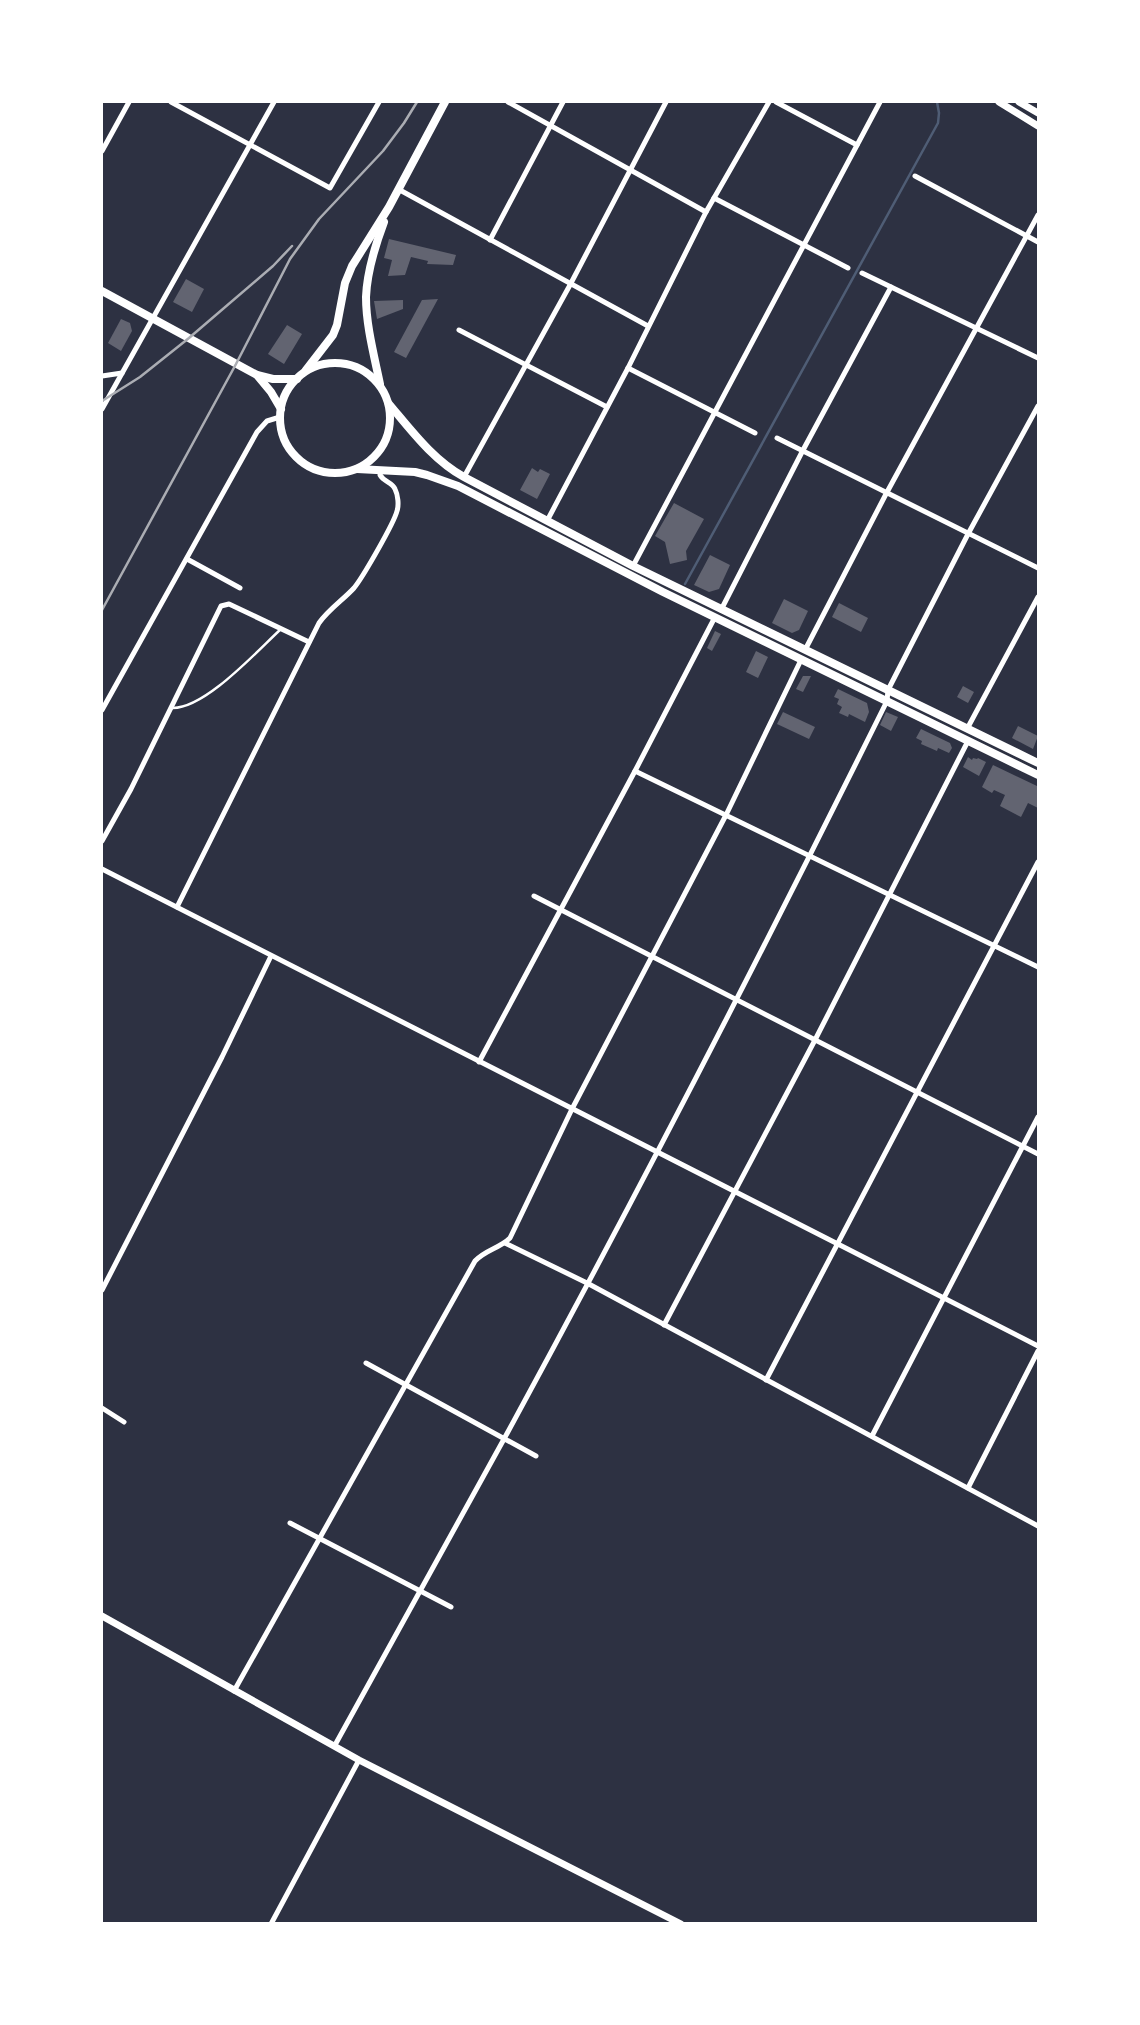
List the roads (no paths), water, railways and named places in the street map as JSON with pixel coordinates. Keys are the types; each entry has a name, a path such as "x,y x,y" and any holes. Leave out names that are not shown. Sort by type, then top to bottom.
{"main road":[{"path":"280,413 284,398 333,335 347,276 446,102"},
{"path":"999,102 1038,126"},
{"path":"1020,102 1038,113"},
{"path":"257,375 271,392 280,413 282,433 288,447 298,459 326,472 341,473 356,469 378,453 385,442 391,417 381,386 366,297 376,243 389,206"},
{"path":"102,291 257,375 273,379 297,379"},
{"path":"305,372 320,365 337,363 354,366 369,374 381,386"},
{"path":"389,404 443,464 464,477 633,566 801,660 1038,775"},
{"path":"356,469 427,475 458,486 718,613 805,650 1038,764"},
{"path":"102,1616 359,1759 681,1923"}],"street":[{"path":"102,151 129,102"},
{"path":"171,102 330,188 379,102"},
{"path":"102,409 274,102"},
{"path":"508,102 706,212"},
{"path":"490,240 562,102"},
{"path":"464,477 527,365 666,102"},
{"path":"547,521 706,212 769,102"},
{"path":"776,102 857,145"},
{"path":"633,566 880,102"},
{"path":"915,176 1038,242"},
{"path":"398,189 648,326"},
{"path":"714,198 848,268"},
{"path":"805,650 886,494 1038,215"},
{"path":"862,273 1038,358"},
{"path":"479,1062 891,287"},
{"path":"459,330 607,407"},
{"path":"628,368 755,433"},
{"path":"102,376 122,373"},
{"path":"335,1745 504,1439 657,1153 887,701 888,690 968,534 1038,407"},
{"path":"102,710 260,426 280,413"},
{"path":"777,438 1038,568"},
{"path":"177,907 319,622 355,586 396,514 398,502 395,488 383,480 381,470"},
{"path":"187,559 240,588"},
{"path":"967,729 1038,597"},
{"path":"102,841 131,789 221,606 229,604 309,642"},
{"path":"234,1691 475,1261 510,1238 572,1109 726,815 801,660"},
{"path":"664,1325 815,1040 968,741"},
{"path":"635,771 1038,967"},
{"path":"766,1380 1038,862"},
{"path":"102,869 1038,1346"},
{"path":"534,896 1038,1154"},
{"path":"102,1290 271,956"},
{"path":"872,1436 1038,1117"},
{"path":"505,1243 587,1283 1038,1526"},
{"path":"968,1488 1038,1352"},
{"path":"366,1363 536,1456"},
{"path":"102,1408 124,1422"},
{"path":"290,1522 451,1607"},
{"path":"271,1923 359,1759"}],"lane":[{"path":"172,708 190,705 210,693 281,629"}],"waterway":[{"path":"685,584 938,123 937,102"}],"railway":[{"path":"102,610 290,259 319,219 383,151 417,102"},
{"path":"102,401 140,377 189,338 273,266 292,246"}]}
